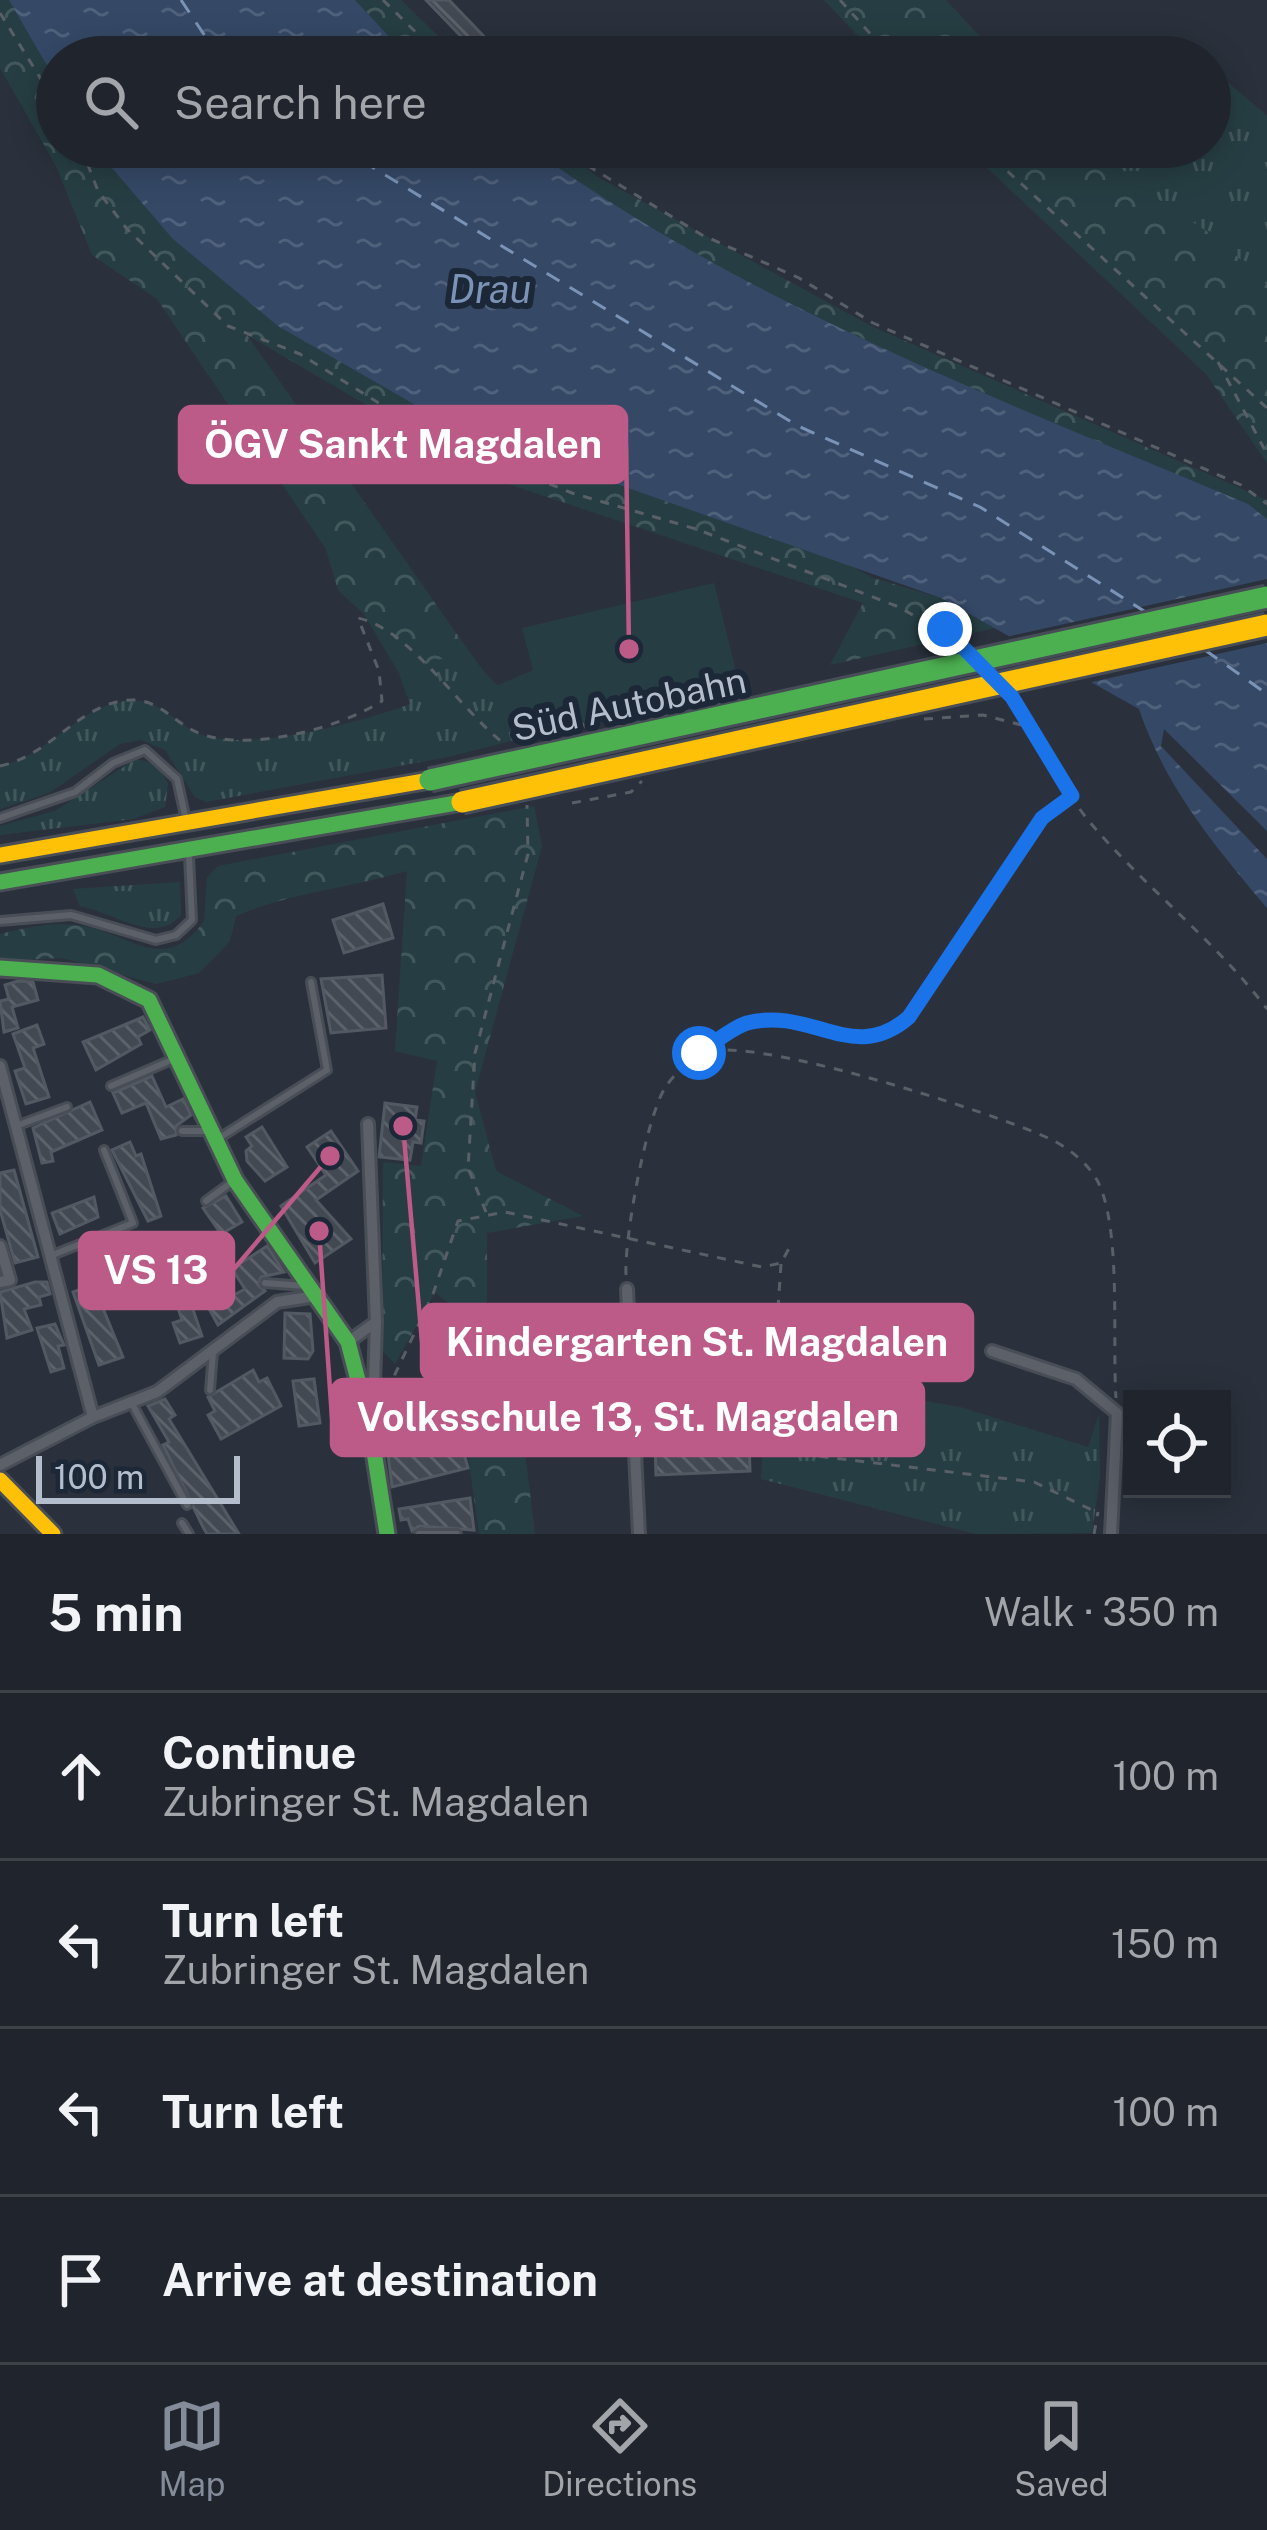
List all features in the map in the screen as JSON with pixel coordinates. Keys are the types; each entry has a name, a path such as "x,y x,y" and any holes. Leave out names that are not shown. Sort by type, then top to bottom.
{"main road":[{"name":"Süd Autobahn","path":"0,855 430,780 1267,597"},
{"name":"Süd Autobahn","path":"0,882 461,802 1267,625"},
{"path":"0,968 68,969 133,988 148,1000 235,1180 348,1342 370,1426 387,1534"},
{"path":"0,1480 53,1534"}],"street":[{"path":"0,1066 93,1417"},
{"path":"364,1402 374,1384 376,1322 368,1124"},
{"path":"0,1246 10,1280 0,1282"},
{"path":"627,1289 639,1534"},
{"path":"0,1465 184,1376 277,1302 313,1291"},
{"path":"348,1342 376,1322"},
{"path":"992,1351 1076,1378 1117,1413 1111,1534"}],"lane":[{"path":"0,818 75,792 113,763 145,750 177,779 187,825"},
{"path":"0,921 70,915 156,940 176,934 192,920 188,853"},
{"path":"182,1132 211,1137 327,1070 311,982"},
{"path":"111,1086 179,1057"},
{"path":"16,1126 67,1107"},
{"path":"50,1256 134,1222 104,1150"},
{"path":"206,1201 235,1180"},
{"path":"265,1283 313,1291"},
{"path":"210,1390 213,1352"},
{"path":"131,1402 187,1505"},
{"path":"182,1523 189,1534"},
{"path":"419,1534 457,1534"}],"path":[{"path":"383,0 420,36"},
{"path":"840,0 872,36"},
{"path":"0,14 36,71"},
{"path":"89,168 98,191 127,230 222,323 300,354 398,415 486,458 572,493 696,530 899,608 945,629 971,651"},
{"path":"592,168 702,235 799,278 873,322 1241,485 1267,504"},
{"path":"1004,168 1267,408"},
{"path":"1217,360 1247,427 1267,454"},
{"path":"1012,697 1072,796 1133,873 1229,959 1267,1009"},
{"path":"572,803 631,791 652,771"},
{"path":"627,1289 628,1238 663,1089 699,1053 745,1024 791,1020 857,1038 888,1035 909,1017 1042,818 1072,796"},
{"path":"699,1053 715,1047 766,1050 1014,1125 1076,1156 1096,1179 1106,1213 1117,1413"},
{"path":"370,1426 406,1358 458,1220 505,1212 762,1267 781,1263"},
{"path":"792,1243 781,1263 769,1442 775,1451 1034,1482 1098,1513"}],"green space":[{"path":"0,0 9,0 36,47 36,131 0,68"},
{"path":"355,0 401,0 438,36 388,36"},
{"path":"824,0 946,0 979,36 858,36"},
{"path":"1231,85 1267,116 1267,285 1219,240 1111,168 1231,168"},
{"path":"57,168 117,168 873,578 941,598 995,628 830,665 863,603 491,478 247,335 468,650 399,673 363,613 338,590 326,549 157,299 92,255"},
{"path":"560,168 586,168 871,326 1267,500 1267,519 1248,504 878,346 699,255"},
{"path":"987,168 1111,168 1220,240 1267,285 1267,463 1206,374"},
{"path":"714,583 740,687 577,724 530,710 494,687 533,670 522,628"},
{"path":"468,650 514,699 577,724 448,757 206,802 195,797 165,750 141,740 120,744 49,793 0,809 0,766 34,752 104,707 145,702 202,735 248,740 277,737 410,704 399,673"},
{"path":"136,759 157,764 168,784 165,807 133,819 0,835 0,826 55,811"},
{"path":"534,806 542,846 475,1092 496,1171 583,1216 487,1233 487,1323 496,1402 523,1436 535,1534 479,1534 460,1397 441,1327 448,1303 435,1292 395,1364 382,1350 383,1162 421,1166 437,1061 395,1051 407,871 278,901 236,916 230,941 199,973 156,984 62,958 0,961 0,934 66,924 144,947 174,947 204,921 207,878 218,866"},
{"path":"180,882 181,915 159,928 80,906 73,889"},
{"path":"767,1374 960,1407 1088,1447 1099,1414 1100,1476 1092,1533 976,1534 761,1479"}],"water":[{"path":"9,0 355,0 388,36 36,36 36,47"},
{"name":"Drau","path":"112,168 560,168 699,255 787,302 970,387 1248,504 1267,519 1267,831 1164,729 1161,746 1267,859 1267,908 1177,790 1139,709 941,598 452,426 278,326 173,239"}],"pier":[{"path":"1267,579 1267,643 1083,684 1001,638"}],"building":[{"path":"426,0 449,0 484,36 461,36"},
{"path":"383,904 393,938 344,953 333,920"},
{"path":"382,975 386,1028 331,1033 321,979"},
{"path":"33,982 38,1000 12,1007 18,1028 4,1032 0,1001 9,999 5,985"},
{"path":"143,1017 150,1030 138,1037 141,1044 96,1070 83,1042"},
{"path":"37,1025 44,1044 33,1048 49,1097 26,1104 15,1071 25,1068 13,1034"},
{"path":"152,1076 166,1107 183,1099 191,1115 176,1126 176,1135 161,1139 146,1103 122,1113 113,1093"},
{"path":"90,1102 102,1130 51,1152 53,1161 42,1163 33,1128"},
{"path":"385,1103 417,1107 415,1120 424,1121 421,1143 413,1142 410,1160 379,1157"},
{"path":"262,1127 287,1167 265,1181 247,1161 246,1151 252,1146 246,1137"},
{"path":"331,1131 358,1171 316,1200 351,1239 315,1263 281,1206 326,1175 307,1147"},
{"path":"130,1142 136,1156 141,1154 161,1216 148,1221 112,1150"},
{"path":"14,1170 38,1257 15,1263 0,1210 0,1173"},
{"path":"226,1196 242,1222 221,1234 203,1208"},
{"path":"94,1197 98,1217 60,1234 52,1213"},
{"path":"267,1246 284,1272 261,1277 258,1285 265,1291 218,1325 196,1285 206,1280 217,1304 245,1289 232,1269"},
{"path":"104,1249 115,1295 100,1301 123,1357 99,1365 73,1292 91,1286 83,1256"},
{"path":"47,1282 50,1294 39,1297 41,1305 24,1309 32,1330 7,1338 0,1292"},
{"path":"188,1295 202,1336 180,1343 173,1323 182,1320 175,1299"},
{"path":"285,1313 310,1314 313,1351 308,1359 284,1358"},
{"path":"600,1319 603,1393 549,1397 547,1322"},
{"path":"55,1324 64,1345 58,1346 64,1368 51,1372 37,1328"},
{"path":"253,1370 259,1382 267,1378 281,1406 221,1439 208,1415 215,1411 208,1397"},
{"path":"314,1379 320,1423 299,1426 293,1381"},
{"path":"746,1381 747,1412 681,1415 682,1443 749,1440 750,1471 656,1475 655,1443 663,1443 662,1417 654,1418 652,1386"},
{"path":"165,1399 175,1415 169,1419 239,1534 207,1534 203,1527 163,1445 169,1442 148,1406"},
{"path":"418,1411 418,1423 453,1413 468,1468 392,1487 383,1413"},
{"path":"470,1498 474,1530 419,1526 412,1531 408,1519 401,1520 399,1509"}],"ferry route":[{"path":"181,0 205,36"},
{"path":"374,168 798,426 980,507 1147,613"},
{"path":"1205,650 1267,694"}],"traffic: fast":[{"path":"430,780 1267,597"},
{"path":"0,882 462,802"},
{"path":"0,968 98,975 149,1000 235,1180 348,1342 370,1426 387,1534"}],"traffic: slow":[{"path":"462,802 1267,625"},
{"path":"0,855 430,780"},
{"path":"0,1480 53,1534"}],"place":[{"name":"ÖGV Sankt Magdalen","path":"629,649"},
{"name":"Kindergarten St. Magdalen","path":"403,1126"},
{"name":"VS 13","path":"330,1156"},
{"name":"Volksschule 13, St. Magdalen","path":"319,1231"}],"route":[{"path":"699,1053 745,1024 791,1020 857,1038 888,1035 909,1017 1042,818 1072,796 1035,728 1012,697 945,629"}]}
